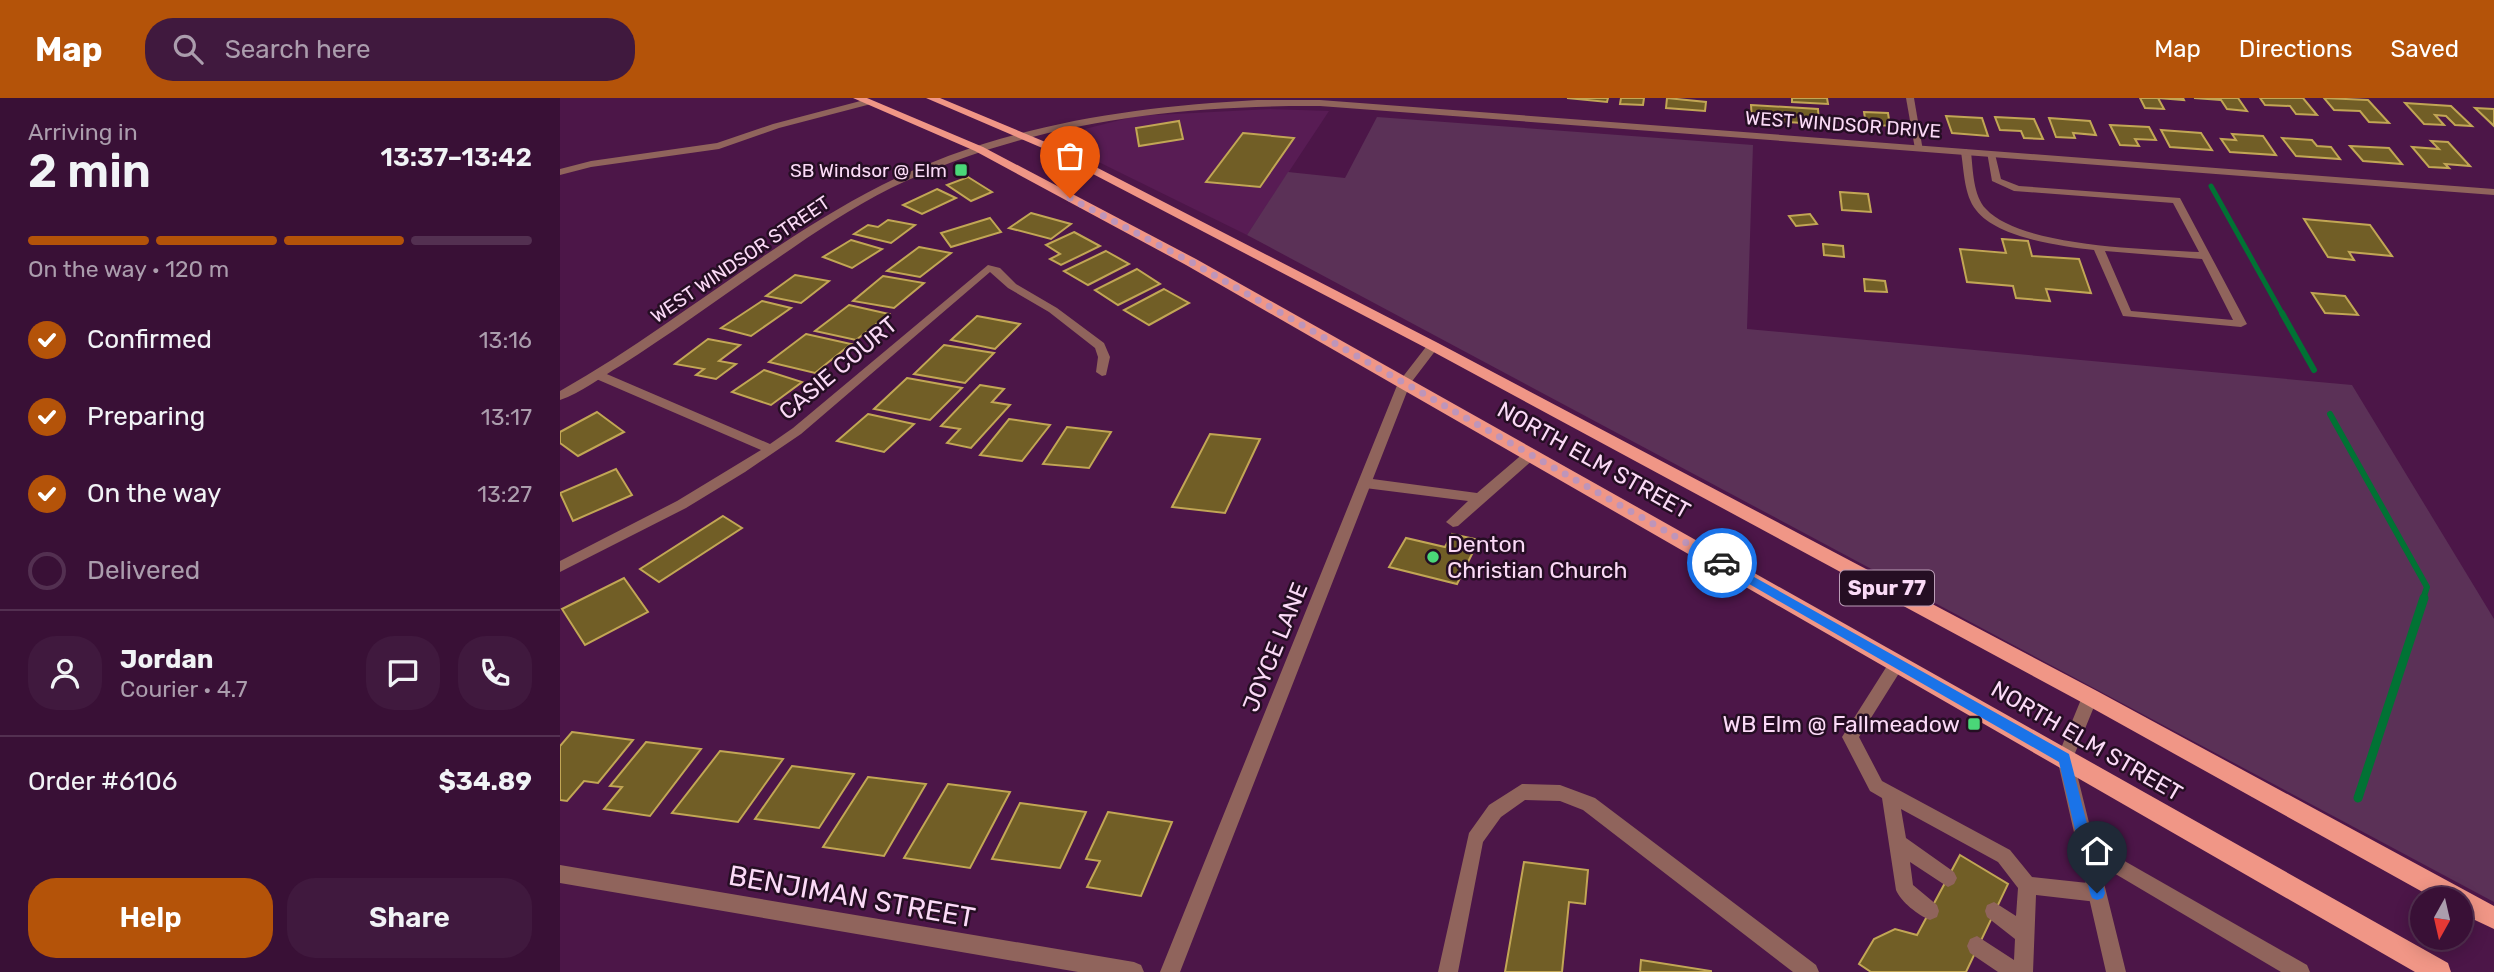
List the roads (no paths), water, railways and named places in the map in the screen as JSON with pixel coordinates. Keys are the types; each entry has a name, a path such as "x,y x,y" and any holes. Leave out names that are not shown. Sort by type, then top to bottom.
{"main road":[{"name":"NORTH ELM STREET","path":"931,98 1024,136 1433,346 2090,697 2436,887"},
{"name":"NORTH ELM STREET","path":"863,100 979,149 1191,262 2439,972"},
{"name":"NORTH ELM STREET","path":"2473,907 2494,918"}],"street":[{"path":"1910,98 1920,149"},
{"path":"560,172 591,164 719,146 863,100"},
{"name":"WEST WINDSOR DRIVE","path":"1024,136 1138,112 1237,101 1275,101 2494,192"},
{"name":"WEST WINDSOR STREET","path":"598,375 833,217 912,176 979,149 1024,136"},
{"path":"1966,152 1980,209 1993,220 2049,241 2206,256"},
{"path":"1990,154 1997,181 2017,189 2177,201 2241,324 2127,314 2098,247"},
{"name":"CASIE COURT","path":"560,567 614,541 711,486 797,431 988,268 996,270 1012,286 1053,310 1100,346 1104,357 1102,372"},
{"name":"JOYCE LANE","path":"1170,972 1404,383 1433,346"},
{"path":"560,396 598,375 771,449"},
{"path":"1453,522 1530,455"},
{"path":"1365,483 1480,498"},
{"path":"1898,662 1850,737 1876,786 2004,856 2027,885 2023,972"},
{"path":"2090,697 2065,758 2116,972"},
{"path":"1448,972 1475,839 1495,811 1522,793 1560,793 1589,804 1809,972"},
{"path":"1890,794 1905,890 1930,911"},
{"path":"1898,843 1948,878"},
{"path":"2086,847 2300,972"},
{"name":"BENJIMAN STREET","path":"560,874 1134,972"},
{"path":"2027,885 2097,893"},
{"path":"1994,911 2025,935"},
{"path":"1977,946 2015,972"}],"waterway":[{"path":"2211,186 2283,315"},
{"path":"2282,313 2314,370"},
{"path":"2330,414 2427,587 2423,599"},
{"path":"2358,798 2424,598"}],"place":[{"name":"SB Windsor @ Elm","path":"961,170"},
{"name":"Denton Christian Church","path":"1433,557"},
{"name":"WB Elm @ Fallmeadow","path":"1974,724"}]}
